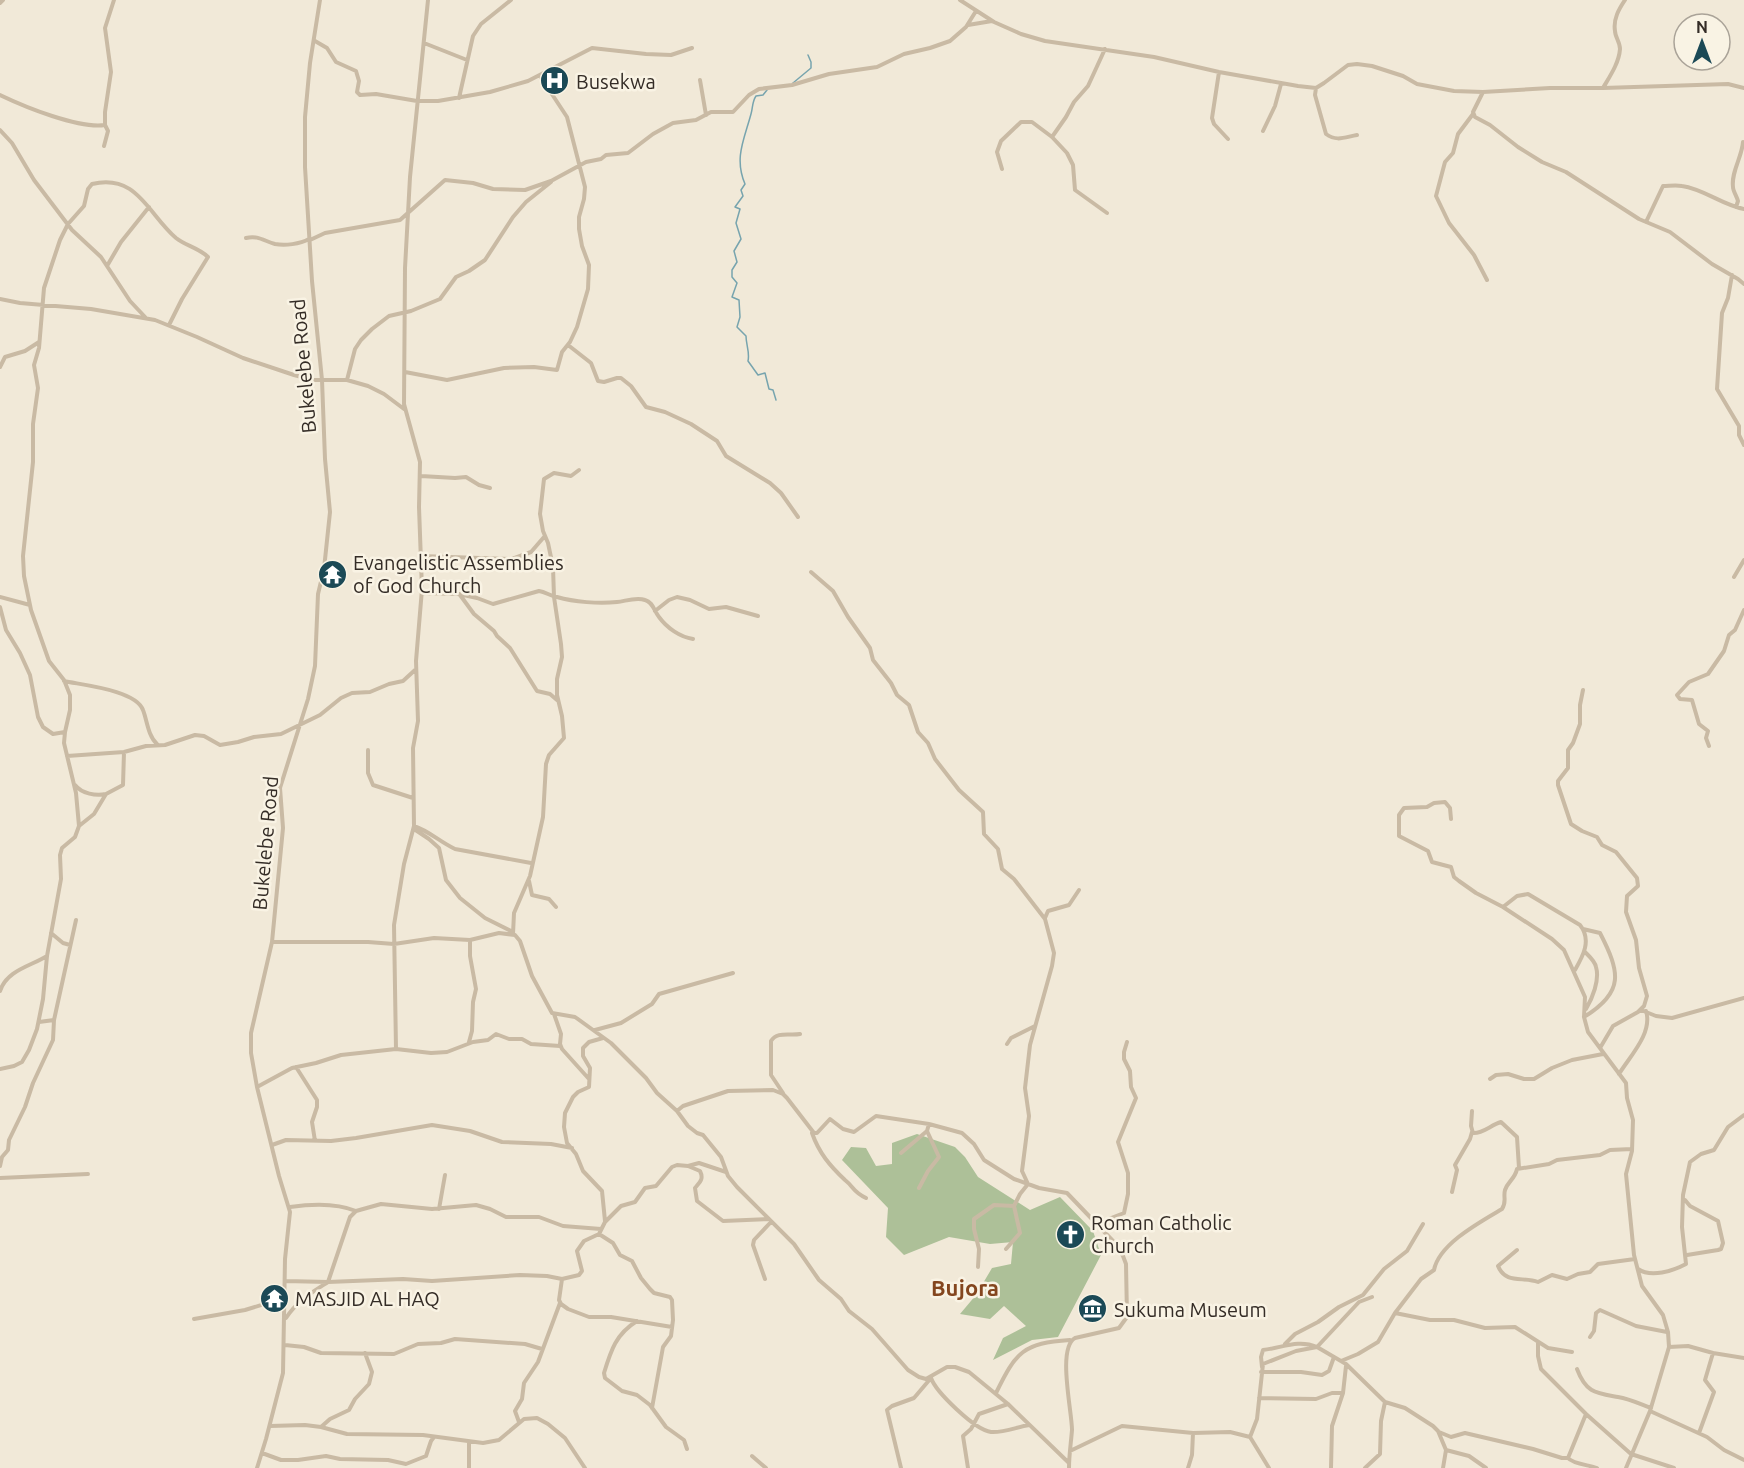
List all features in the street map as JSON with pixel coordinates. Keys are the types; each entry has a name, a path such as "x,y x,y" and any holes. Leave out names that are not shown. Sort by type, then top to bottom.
{"street":[{"path":"104,146 108,131 105,125 105,112 111,72 105,28 114,0"},
{"name":"Bukelebe Road","path":"257,1468 283,1372 284,1298 290,1207 279,1176 256,1087 251,1053 251,1033 272,942 283,828 280,789 309,699 315,666 318,594 324,569 330,512 305,167 305,117 320,0"},
{"path":"396,1049 394,925 400,885 414,827 413,748 418,714 416,670 422,593 419,456 405,410 404,312 408,214 428,0"},
{"path":"459,98 473,36 481,24 511,0"},
{"path":"960,0 992,21 1021,34 1045,41 1154,57 1281,84 1316,87 1348,65 1358,64 1403,76 1417,84 1454,91 1728,84 1744,88"},
{"path":"1603,88 1618,60 1620,51 1615,22 1618,11 1625,0"},
{"path":"347,380 354,353 361,340 381,321 394,314 411,312 438,300 456,277 485,260 511,219 526,202 551,181 579,165 601,159 606,155 628,153 667,126 696,120 717,111 733,112 749,95 759,89 792,85 829,74 877,67 904,54 950,41 967,26 976,11"},
{"path":"967,26 992,21"},
{"path":"315,41 327,48 336,62 356,70 359,81 357,92 360,95 376,94 417,102 490,93 540,76 592,48 671,55 692,48"},
{"path":"424,43 467,60"},
{"path":"1052,137 1074,102 1088,86 1105,49"},
{"path":"1219,72 1212,118 1228,139"},
{"path":"405,372 447,380 504,368 534,367 557,370 562,352 577,327 586,297 590,271 580,238 579,217 585,193 567,117 540,76"},
{"path":"699,80 706,115"},
{"path":"1263,131 1275,106 1281,84"},
{"path":"1309,87 1315,95 1326,134 1329,137 1342,139 1357,135"},
{"path":"1315,95 1316,87"},
{"path":"1483,92 1473,114 1457,136 1454,153 1445,162 1436,196 1449,223 1473,255 1487,280"},
{"path":"0,95 48,114 94,126 105,125"},
{"path":"1473,114 1545,164 1566,172 1646,222 1670,232 1744,285"},
{"path":"1002,169 998,157 1001,141 1021,122 1032,122 1052,137 1067,153 1075,190 1107,213"},
{"path":"0,130 12,143 34,180 68,224 97,252 130,301 146,318"},
{"path":"1735,208 1738,206 1738,201 1732,188 1743,142"},
{"path":"246,238 257,237 281,244 304,242 325,233 396,221 408,214 445,180 473,183 493,189 520,190 551,181"},
{"path":"0,1069 22,1062 39,1022 47,956 61,879 61,851 75,837 79,826 64,732 69,718 69,691 49,661 30,605 23,556 38,388 34,365 39,342 45,283 57,246 68,224 84,206 88,189 95,183 123,184 149,207 174,236 208,257 169,325"},
{"path":"1646,222 1663,186 1684,186 1735,208 1744,209"},
{"path":"107,266 121,242 149,207"},
{"path":"1732,275 1728,298 1722,313 1717,389 1739,426 1739,435 1744,445"},
{"path":"0,299 42,306 91,309 146,318 169,325 253,362 307,379 347,380 375,390 405,410"},
{"path":"0,367 5,357 24,352 39,342"},
{"path":"568,345 591,363 598,381 621,378 646,406 691,424 717,441 726,456 770,483 798,517"},
{"path":"513,933 516,906 528,880 543,817 546,764 549,755 564,738 558,700 557,680 562,650 554,597 554,570 540,514 543,481 553,474 571,477 579,470"},
{"path":"420,476 468,477 479,485 490,488"},
{"path":"420,556 512,559 531,552 544,537"},
{"path":"1734,577 1744,560"},
{"path":"811,572 833,591 870,648 873,660 897,695 909,705 918,732 928,743 935,759 959,790 983,812 984,834 998,849 1002,869 1014,879 1045,919 1054,956 1030,1045 1025,1090 1029,1116 1022,1172 1028,1184"},
{"path":"422,593 459,594 492,604 537,592 546,592 554,597 607,602 643,599 650,603 659,618 676,634 693,639"},
{"path":"459,594 474,614 510,648 537,692 550,694 558,700"},
{"path":"0,597 30,605"},
{"path":"655,611 677,597 709,609 726,607 758,616"},
{"path":"0,607 1,625 28,668 33,683 38,717 43,727 53,734 64,732"},
{"path":"1709,746 1706,738 1708,731 1699,724 1692,700 1680,699 1677,695 1689,682 1708,674 1724,651 1729,634 1735,630 1744,610"},
{"path":"67,756 124,752 167,745 198,734 222,745 254,736 281,734 320,715 340,698 358,692 370,692 403,681 416,670"},
{"path":"63,680 101,687 130,699 142,708 152,738 160,745"},
{"path":"1583,690 1580,724 1568,750 1568,768 1558,784 1571,824 1597,837 1601,844 1616,852 1638,879 1638,886 1627,896 1626,912 1636,940 1639,968 1647,993 1643,1009 1647,1021 1643,1036 1619,1074"},
{"path":"368,750 368,773 372,785 413,798"},
{"path":"73,782 79,790 99,795 123,785 124,752"},
{"path":"79,826 93,814 106,794"},
{"path":"1451,819 1450,808 1445,802 1438,802 1427,807 1404,808 1399,815 1399,836 1428,851 1432,862 1451,867 1454,877 1459,881 1552,939 1567,953 1585,996 1584,1015 1588,1032 1626,1084 1632,1116 1632,1149 1626,1174 1635,1259 1642,1286 1663,1315 1669,1347 1650,1410 1626,1468"},
{"path":"414,827 426,830 444,844 455,849 531,863"},
{"path":"414,827 439,848 446,880 460,898 485,918 513,933 520,941 528,967 554,1014 561,1034 560,1046 568,1058 590,1079"},
{"path":"528,880 532,895 547,898 556,907"},
{"path":"1045,919 1048,911 1069,905 1079,890"},
{"path":"1503,907 1517,896 1528,894 1583,929 1600,933 1613,958 1616,985 1602,1006 1584,1015"},
{"path":"0,1166 2,1157 8,1150 15,1124 25,1107 33,1083 53,1040 54,1020 76,920"},
{"path":"1583,929 1586,951 1595,963 1597,973 1592,1000 1584,1015"},
{"path":"51,933 63,943 70,945"},
{"path":"272,942 394,944 428,939 470,940 494,933 513,933"},
{"path":"469,1043 476,988 470,958 470,940"},
{"path":"1574,970 1586,951"},
{"path":"0,991 5,981 15,972 47,956"},
{"path":"594,1030 621,1023 652,1004 659,994 733,973"},
{"path":"1643,1009 1656,1016 1674,1017 1744,998"},
{"path":"1490,1079 1496,1075 1508,1074 1533,1079 1552,1068 1601,1051 1613,1026 1643,1009"},
{"path":"554,1014 575,1017 604,1037 646,1078 688,1126 703,1135 718,1153 740,1191 794,1244 819,1280 841,1299 852,1314 867,1324 908,1370 919,1377 931,1378"},
{"path":"39,1022 54,1020"},
{"path":"1007,1044 1011,1038 1035,1026"},
{"path":"256,1087 296,1067 341,1056 396,1049 431,1053 447,1052 469,1043 488,1040 497,1034 509,1039 522,1039 531,1044 560,1046"},
{"path":"800,1034 780,1035 771,1041 771,1075 812,1132 818,1148 832,1169 854,1191 866,1198"},
{"path":"604,1037 589,1042 583,1048 583,1056 590,1068 588,1089 575,1094 565,1113 564,1127 567,1141 586,1175 602,1191 605,1222"},
{"path":"1099,1226 1106,1220 1124,1213 1128,1194 1128,1173 1118,1143 1136,1096 1131,1087 1130,1071 1124,1059 1127,1042"},
{"path":"296,1067 317,1100 311,1125 315,1141"},
{"path":"677,1111 683,1106 728,1090 769,1090 783,1094"},
{"path":"1452,1192 1457,1170 1455,1165 1472,1131 1472,1111"},
{"path":"812,1132 817,1133 830,1119 843,1129 854,1132 876,1116 929,1124 962,1133 974,1144 987,1163 1014,1179 1067,1193 1113,1241 1125,1260 1126,1319 1119,1328 1071,1340 1042,1343 1023,1352 1010,1366 996,1393"},
{"path":"1637,1268 1642,1272 1655,1273 1686,1264 1687,1255 1682,1227 1683,1199 1691,1161 1701,1154 1714,1150 1727,1128 1744,1116"},
{"path":"1343,1363 1375,1344 1421,1279 1434,1270 1435,1262 1464,1232 1502,1209 1505,1204 1506,1189 1516,1176 1516,1169 1519,1168 1518,1138 1503,1123 1490,1126 1478,1133 1472,1131"},
{"path":"901,1153 927,1131 929,1124"},
{"path":"272,1145 286,1140 315,1141 356,1138 434,1125 470,1131 502,1142 551,1144 572,1148"},
{"path":"919,1188 939,1157 927,1131"},
{"path":"1519,1168 1549,1164 1557,1160 1601,1155 1610,1150 1632,1149"},
{"path":"688,1166 697,1162 727,1172"},
{"path":"285,1281 432,1281 520,1275 562,1279 582,1274 578,1248 584,1241 600,1231 605,1222 621,1206 635,1202 645,1188 656,1186 672,1167 677,1165 688,1166 700,1171 701,1182 695,1188 697,1201 719,1219 729,1222 770,1220"},
{"path":"0,1178 88,1174"},
{"path":"439,1209 445,1175"},
{"path":"1006,1249 1020,1233 1014,1206 1028,1184"},
{"path":"1683,1199 1690,1206 1719,1222 1723,1244 1718,1250 1687,1255"},
{"path":"285,1319 291,1309 309,1293 328,1282 348,1221 357,1211 385,1204 439,1209 476,1205 506,1217 539,1217 562,1226 600,1231 613,1243 620,1255 632,1261 640,1277 650,1289 671,1299 674,1317 670,1338 663,1347 652,1408"},
{"path":"978,1267 979,1249 974,1219 994,1205 1014,1206"},
{"path":"290,1207 336,1206 357,1211"},
{"path":"765,1279 753,1245 754,1240 770,1220"},
{"path":"1250,1437 1256,1424 1262,1351 1285,1344 1295,1334 1361,1296 1384,1269 1407,1251 1423,1224"},
{"path":"1517,1250 1498,1266 1499,1268 1506,1276 1518,1280 1529,1278 1538,1282 1551,1275 1567,1279 1590,1272 1598,1264 1635,1259"},
{"path":"519,1422 516,1408 522,1399 524,1383 536,1365 560,1303 559,1291 562,1279"},
{"path":"1262,1370 1265,1363 1292,1352 1317,1347 1359,1302 1372,1297"},
{"path":"194,1319 245,1310 284,1298"},
{"path":"560,1303 568,1309 589,1317 611,1317 672,1327"},
{"path":"1590,1337 1594,1331 1596,1313 1601,1310 1636,1326 1668,1332"},
{"path":"1395,1313 1430,1320 1454,1320 1485,1328 1515,1328 1548,1348 1572,1352"},
{"path":"637,1321 624,1330 615,1341 604,1376 609,1382 639,1397 652,1408 666,1427 684,1440 687,1449"},
{"path":"285,1345 304,1347 321,1353 395,1353 418,1344 441,1343 455,1339 525,1344 542,1349"},
{"path":"1069,1466 1072,1428 1067,1392 1067,1351 1071,1340"},
{"path":"1538,1341 1541,1369 1586,1414 1630,1454 1674,1468"},
{"path":"1285,1344 1306,1343 1317,1347 1343,1363 1385,1402 1405,1408 1438,1431 1451,1437 1465,1433 1568,1458 1572,1462 1584,1463 1597,1468"},
{"path":"1669,1347 1688,1346 1744,1358"},
{"path":"321,1427 330,1419 349,1410 355,1399 369,1384 372,1372 365,1353"},
{"path":"1699,1433 1714,1392 1705,1380 1713,1353"},
{"path":"1262,1370 1323,1376 1329,1371 1334,1357"},
{"path":"1331,1468 1332,1426 1347,1370 1343,1363"},
{"path":"901,1468 887,1410 891,1406 904,1403 917,1396 923,1385 944,1368 956,1367 969,1372 996,1393 1069,1466"},
{"path":"1577,1369 1583,1383 1597,1394 1633,1401 1699,1433 1727,1452 1744,1460"},
{"path":"931,1378 934,1386 946,1400 986,1431 1029,1425"},
{"path":"1259,1398 1316,1399 1342,1393"},
{"path":"1365,1468 1380,1454 1381,1421 1385,1402"},
{"path":"968,1468 962,1437 982,1412 1008,1404"},
{"path":"1568,1458 1586,1419 1586,1414"},
{"path":"270,1426 321,1427 351,1434 435,1437 470,1442 498,1440 519,1422 530,1418 540,1419 549,1424 569,1443 585,1468"},
{"path":"1070,1451 1122,1426 1193,1433 1230,1432 1250,1437 1269,1468"},
{"path":"1438,1431 1446,1450 1443,1468"},
{"path":"1188,1468 1193,1433"},
{"path":"262,1453 283,1460 326,1456 370,1461 386,1459 409,1463 426,1456 431,1441 435,1437"},
{"path":"469,1468 470,1442"},
{"path":"1446,1450 1469,1456 1486,1468"},
{"path":"752,1456 766,1468"},
{"path":"281,1468 283,1460"}],"green space":[{"path":"917,1134 955,1147 965,1157 978,1177 1030,1210 1060,1197 1093,1231 1101,1255 1058,1337 1032,1340 993,1360 1003,1338 1026,1326 1004,1306 990,1319 960,1314 976,1295 992,1268 1011,1264 1013,1242 990,1244 949,1237 904,1255 886,1237 888,1208 842,1160 851,1147 866,1148 876,1166 892,1164 892,1143"}],"waterway":[{"path":"793,83 811,68 808,55"},
{"path":"767,90 763,95 756,96 753,102 741,149 740,166 745,184 741,190 743,196 735,207 740,209 736,223 741,239 734,251 737,262 732,270 732,277 737,283 732,297 739,300 740,317 737,327 746,336 748,361 758,375 765,373 769,389 773,390 776,400"}],"place":[{"name":"Busekwa","path":"555,81"},
{"name":"Evangelistic Assemblies of God Church","path":"332,574"},
{"name":"Roman Catholic Church","path":"1070,1234"},
{"name":"MASJID AL HAQ","path":"274,1298"},
{"name":"Sukuma Museum","path":"1093,1309"}],"district":[{"name":"Bujora","path":"965,1287"}]}
